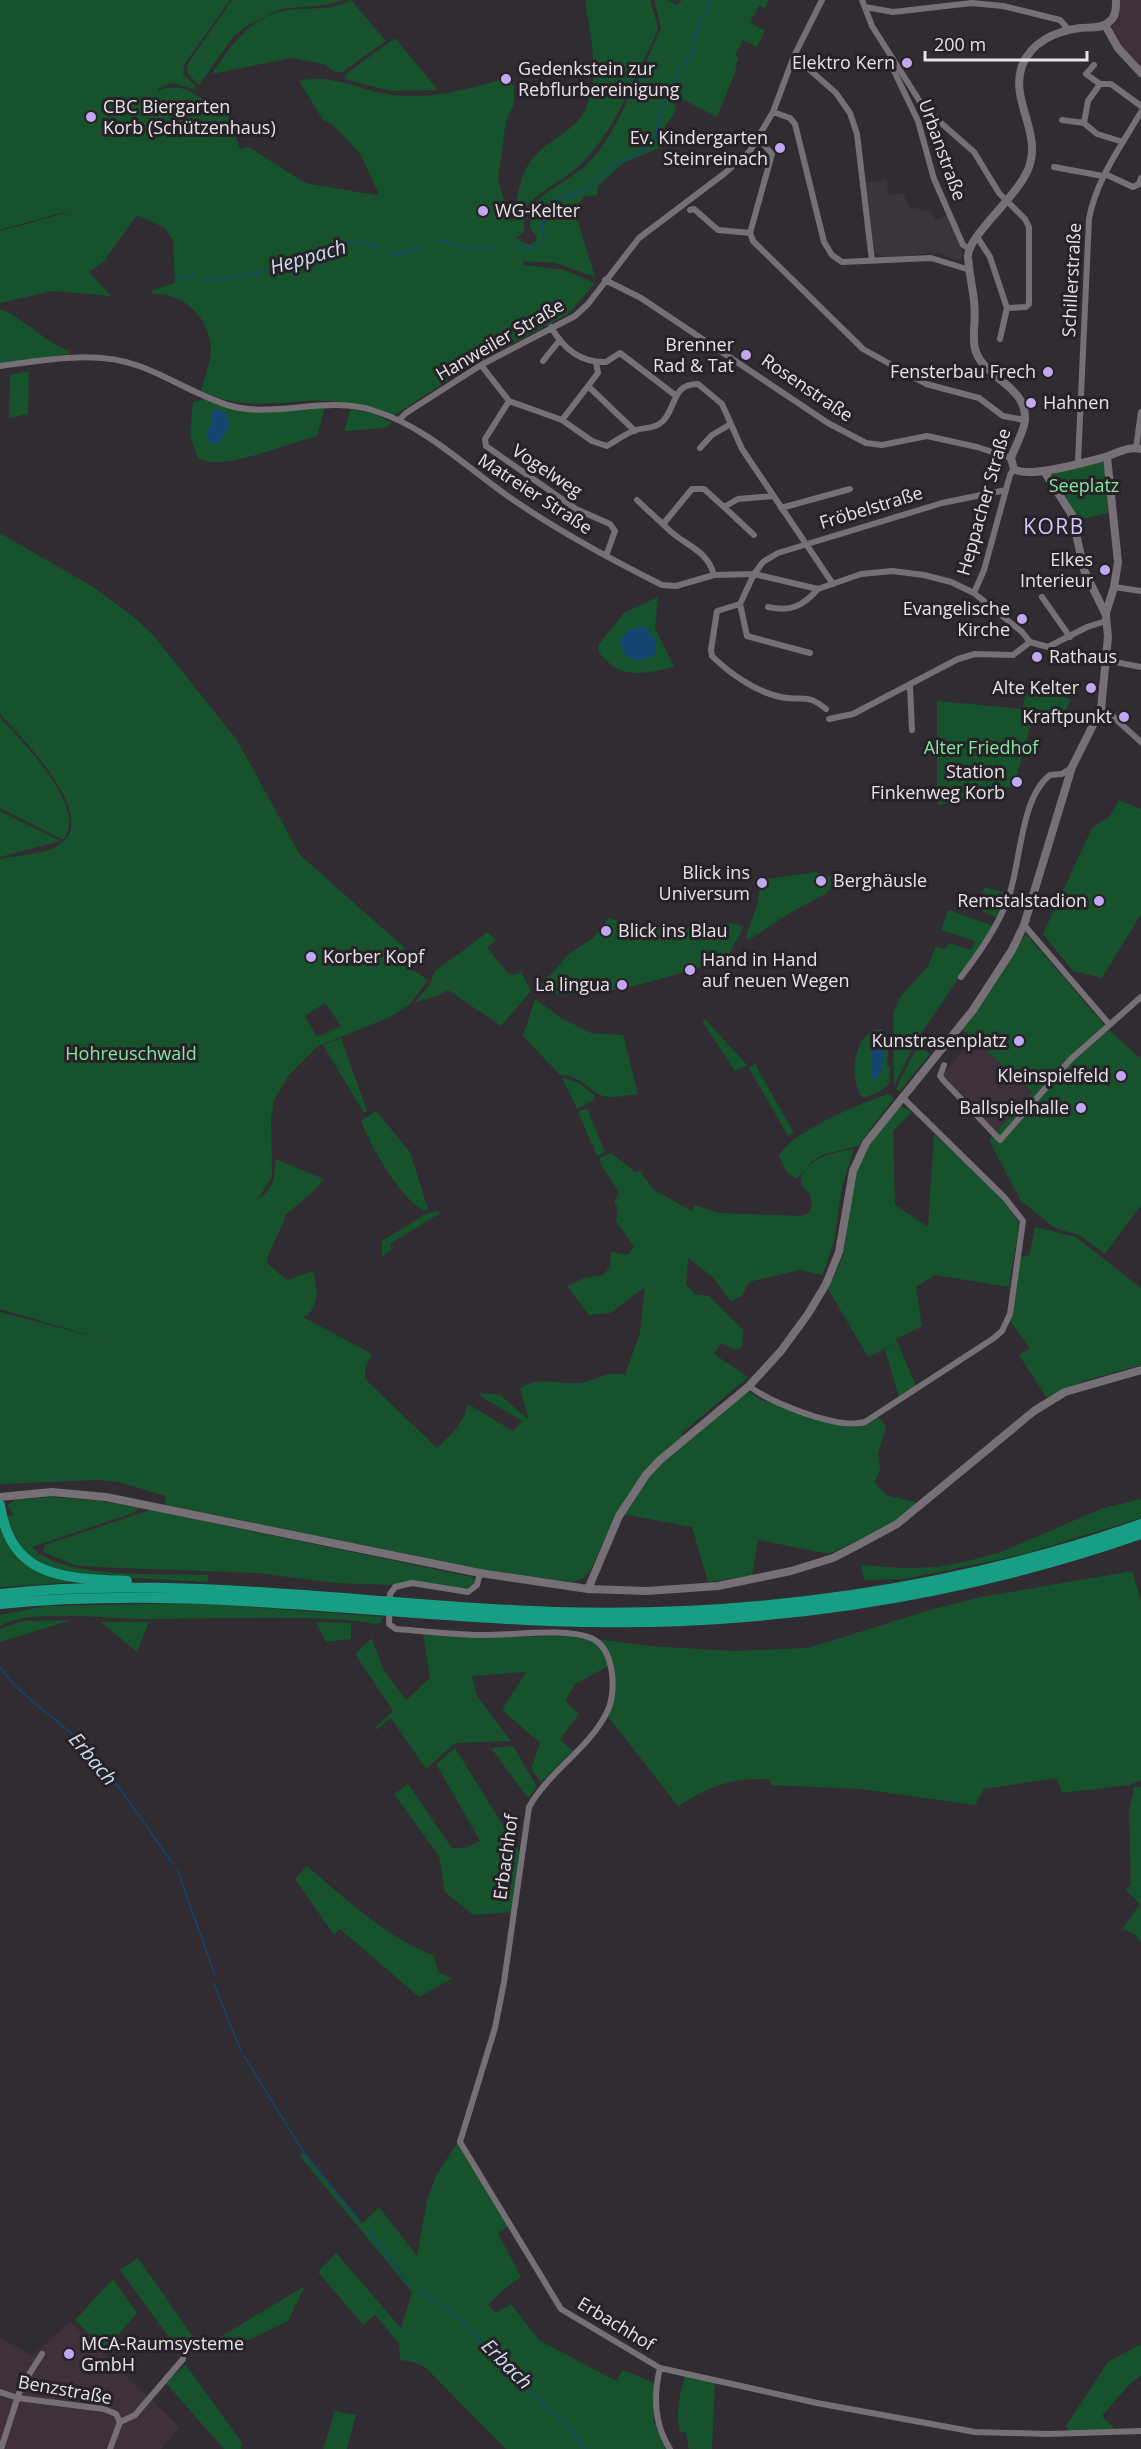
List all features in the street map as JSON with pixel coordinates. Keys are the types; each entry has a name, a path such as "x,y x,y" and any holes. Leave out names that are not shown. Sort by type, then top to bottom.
{"highway":[{"path":"0,1505 5,1528 16,1549 42,1570 78,1578 145,1582 161,1588"},
{"path":"0,1604 105,1597 179,1598 614,1613 778,1604 884,1590 961,1575 1050,1552 1141,1524"},
{"path":"398,1607 511,1620 619,1623 769,1615 854,1605 942,1589 1036,1566 1141,1534"},
{"path":"0,1594 68,1589 161,1588 380,1606"},
{"path":"0,1611 18,1602"}],"street":[{"name":"Hanweiler Straße","path":"399,420 406,413 481,365 574,316 639,238 725,173 756,143 772,112 794,56 822,0"},
{"path":"970,249 1025,177 1033,154 1032,133 1020,92 1022,66 1033,48 1042,41 1069,30 1105,25 1113,18 1116,0"},
{"path":"863,3 893,12 972,3 1003,6 1060,20 1069,30"},
{"path":"863,3 872,26 924,108 974,152 1008,202 1029,227 1029,304 1026,307 1007,308"},
{"path":"1105,25 1118,48 1141,73"},
{"path":"794,56 836,93 850,113 857,135 872,261"},
{"name":"Urbanstraße","path":"893,59 891,62 893,69 918,121 934,179 963,245 970,249"},
{"path":"1094,65 1086,74 1100,84 1111,84 1141,106"},
{"path":"1084,123 1088,101 1100,84"},
{"path":"772,112 790,118 795,124 827,249 842,262 931,258 971,271"},
{"name":"Schillerstraße","path":"1078,462 1089,219 1093,198 1104,175 1141,112"},
{"path":"1062,120 1084,123 1097,134 1124,142"},
{"path":"756,143 763,144 772,153 750,233 753,241 863,349 926,384 979,398 1003,416 1025,420"},
{"path":"1054,167 1104,175 1133,187 1139,184 1141,178"},
{"path":"690,210 694,209 718,230 750,233"},
{"path":"977,237 990,257 1007,308 1000,339"},
{"name":"Heppacher Straße","path":"970,249 976,301 973,343 976,353 1020,399 1025,420 1011,458 1014,468 984,570 974,593"},
{"name":"Rosenstraße","path":"605,280 641,298 828,423 866,442 882,445 927,436 977,447 1011,458"},
{"path":"551,327 559,341 579,357 596,362 606,362 620,353 675,394"},
{"path":"543,361 559,341"},
{"name":"Matreier Straße","path":"0,366 55,359 104,358 137,365 232,406 255,409 335,404 354,406 399,420 421,433 507,495 606,556 668,587 714,575"},
{"path":"562,420 598,373 596,362"},
{"path":"481,365 509,401 562,420 592,441 607,446 635,430 655,427 662,423 669,412 675,394 690,384 698,384 722,404 729,425 804,544 833,584"},
{"path":"588,386 635,430"},
{"name":"Vogelweg","path":"509,401 485,439 486,446 576,509 610,524 615,531 606,556"},
{"path":"1014,468 1026,474 1138,448 1141,412"},
{"path":"700,448 712,435 729,425"},
{"path":"1106,618 1118,562 1107,457"},
{"path":"588,1589 619,1516 645,1475 749,1386 796,1331 826,1284 839,1252 848,1197 859,1158 871,1136 972,1010 1004,962 1024,926 1072,768 1101,709 1108,637 1106,618 1098,596 1084,570 1072,515 1044,471"},
{"path":"664,523 692,489 704,489 754,535"},
{"path":"781,508 850,489"},
{"name":"Fröbelstraße","path":"754,574 763,562 778,553 804,544 942,503 1006,490"},
{"path":"724,507 738,499 773,496"},
{"path":"637,500 669,530 700,550 711,564 714,575 754,574 818,589"},
{"path":"768,607 783,610 795,608 807,602 818,589 861,574 892,571 933,577 974,593 1022,632 1030,642 1048,647 1106,618"},
{"path":"754,574 740,604 747,636 810,653"},
{"path":"1098,596 1104,599 1112,592 1141,591"},
{"path":"1042,597 1070,637"},
{"path":"740,604 717,611 712,656 752,686 786,698 807,697 826,710"},
{"path":"829,720 853,714 958,659 975,654 1013,655 1030,642"},
{"path":"1105,660 1141,668"},
{"path":"910,686 912,730"},
{"path":"1101,709 1109,713 1141,742"},
{"path":"961,977 981,951 1007,902 1020,845 1040,786 1050,775 1062,774 1072,768"},
{"path":"1024,926 1109,1024"},
{"path":"944,1065 940,1076 1000,1140 1071,1059 1141,997"},
{"path":"749,1386 772,1401 830,1419 857,1424 865,1422 988,1342 1002,1332 1007,1323 1023,1221 999,1191 902,1098"},
{"path":"0,1497 52,1492 106,1497 480,1573 588,1589 647,1591 718,1586 791,1571 833,1558 897,1524 1034,1411 1065,1392 1141,1370"},
{"name":"Erbachhof","path":"480,1573 477,1585 468,1592 412,1583 395,1587 390,1594 389,1624 396,1629 477,1635 572,1634 590,1638 602,1648 614,1683 609,1708 598,1727 540,1789 529,1807 499,2005 485,2067 460,2142 561,2309 660,2368"},
{"path":"1,2449 29,2372 42,2354"},
{"path":"110,2449 120,2422 135,2415 183,2359"},
{"path":"670,2449 657,2422 657,2380 660,2368 817,2403 975,2432 1048,2434 1141,2431"},
{"name":"Benzstraße","path":"0,2392 18,2398 104,2409 116,2414 120,2422"}],"shaded area":[{"path":"1119,0 1141,0 1141,70 1115,38 1112,27 1117,17"},
{"path":"887,180 888,195 903,193 910,209 931,212 935,220 948,214 957,234 963,256 961,259 955,260 939,253 888,257 875,254 864,183"},
{"path":"972,1038 1032,1093 995,1134 943,1075"},
{"path":"70,2322 179,2427 161,2449 0,2449 0,2337 32,2356"}],"green space":[{"path":"0,0 230,0 184,65 183,74 196,86 195,89 172,83 157,91 182,88 200,97 221,113 228,114 240,149 249,147 305,183 376,195 379,194 359,152 331,123 323,120 299,81 323,79 382,93 423,96 479,86 507,78 514,87 514,104 506,121 498,180 512,224 521,180 529,163 541,150 575,124 585,110 590,97 593,55 585,0 650,0 658,27 625,100 607,131 586,159 525,208 524,232 516,238 530,245 536,241 537,237 530,228 530,210 549,191 578,172 592,159 610,134 628,99 666,94 676,106 674,114 665,126 666,145 623,163 598,186 597,195 585,196 574,209 595,277 555,263 523,261 524,265 564,270 595,283 568,314 464,370 395,415 337,402 264,404 234,402 201,391 211,354 206,327 193,309 184,302 163,294 152,294 153,290 175,283 173,240 165,228 137,215 104,261 89,272 111,296 53,291 0,303 0,231 62,214 74,215 61,213 0,230"},
{"path":"232,0 344,0 325,5 281,9 248,25 233,37 199,85 188,74 187,65"},
{"path":"351,0 386,41 342,72 335,72 324,64 291,58 212,74 228,50 246,30 257,22 282,11 331,7"},
{"path":"654,0 668,0 677,5 682,0 769,0 765,8 759,6 750,22 765,31 757,47 743,40 735,55 739,58 735,65 737,68 717,117 668,92 640,94 633,91 661,28"},
{"path":"395,38 438,90 391,91 344,79 346,74"},
{"path":"0,309 69,351 69,354 0,363"},
{"path":"29,371 28,414 9,418 10,375"},
{"path":"204,399 218,405 248,410 325,407 317,436 256,455 222,462 208,462 198,458 190,436 193,402"},
{"path":"351,409 375,414 392,423 384,428 344,431"},
{"name":"Seeplatz","path":"1102,462 1106,469 1108,513 1078,520 1058,488 1052,472"},
{"name":"Hohreuschwald","path":"0,533 93,587 134,617 154,636 237,740 300,855 405,948 397,960 428,980 410,1004 390,1017 318,1046 289,1075 274,1100 271,1119 272,1177 257,1200 270,1187 275,1172 275,1159 324,1179 315,1190 284,1216 285,1219 267,1258 268,1264 287,1280 312,1271 316,1283 315,1304 303,1317 372,1354 365,1369 365,1379 437,1448 460,1423 468,1404 513,1431 522,1421 480,1396 481,1393 500,1395 529,1420 520,1388 528,1384 544,1381 577,1383 609,1374 625,1375 640,1333 645,1287 610,1313 589,1315 567,1286 584,1278 603,1275 610,1267 611,1252 628,1255 634,1247 616,1221 618,1208 614,1203 619,1192 600,1163 600,1158 611,1153 635,1172 640,1171 654,1190 692,1211 695,1205 719,1213 801,1216 809,1213 812,1207 810,1195 801,1184 802,1175 807,1168 820,1158 854,1149 842,1187 834,1241 823,1275 799,1270 749,1282 742,1296 730,1301 713,1277 688,1258 686,1284 695,1294 709,1296 743,1330 742,1347 736,1350 721,1343 714,1354 748,1377 681,1434 688,1442 748,1391 759,1399 846,1427 860,1427 878,1417 886,1426 878,1454 880,1471 874,1482 886,1495 919,1503 893,1524 829,1554 758,1540 752,1576 708,1582 692,1527 627,1515 613,1521 590,1571 584,1578 572,1582 481,1569 166,1505 165,1496 119,1482 99,1480 0,1484 0,1312 106,1340 0,1309 0,859 38,853 59,845 70,832 71,816 65,797 53,777 0,714","holes":["325,1003 341,1026 317,1037 305,1016"]},
{"path":"658,597 655,628 674,667 638,673 613,666 600,653 599,644 624,613"},
{"name":"Alter Friedhof","path":"1042,685 1057,687 1057,694 1071,700 1062,718 1035,708 1014,787 981,790 981,795 937,805 937,701 1022,709 1026,693 1038,695"},
{"path":"0,717 36,757 60,793 67,810 69,826 63,840 0,808"},
{"path":"1119,800 1141,809 1141,914 1102,978 1073,971 1043,934 1092,828 1110,816"},
{"path":"0,811 61,841 0,857"},
{"path":"816,872 830,877 831,885 827,893 788,914 749,940 746,936 757,905 761,880"},
{"path":"984,887 1006,893 998,918 980,910"},
{"path":"948,910 994,926 918,1038 894,1086 893,1014 901,996 928,966 936,946 944,949 949,943 971,950 975,941 941,930"},
{"path":"609,918 660,927 737,924 743,928 727,958 714,963 607,991 585,994 542,993 539,988 569,954 593,938"},
{"path":"488,932 496,940 487,948 509,974 515,975 521,972 531,991 501,1026 448,990 437,996 415,1002 429,986 435,971"},
{"path":"1026,934 1109,1030 1141,1059 1141,1205 1105,1254 1079,1235 1055,1228 1021,1201 989,1140 1032,1092 962,1029"},
{"path":"535,999 561,1018 591,1033 623,1035 638,1094 607,1097 572,1077 560,1075 523,1036"},
{"path":"705,1019 747,1065 735,1071 702,1021"},
{"path":"881,1029 889,1036 887,1066 890,1067 889,1084 879,1092 863,1098 855,1081 856,1058 864,1038 871,1032"},
{"path":"341,1038 367,1111 364,1113 323,1045"},
{"path":"918,1045 930,1054 899,1092 896,1089"},
{"path":"755,1064 794,1133 788,1136 749,1068"},
{"path":"562,1078 583,1086 594,1095 594,1100 577,1109"},
{"path":"889,1094 894,1098 858,1146 822,1155 812,1161 797,1179 787,1172 779,1157 796,1138 845,1111"},
{"path":"900,1105 912,1112 893,1131 895,1205 928,1227 934,1134 994,1190 1019,1225 1009,1287 935,1275 916,1287 922,1326 896,1339 916,1386 899,1397 885,1350 896,1343 868,1357 828,1289 843,1256 854,1178 864,1152"},
{"path":"587,1108 605,1152 597,1156 578,1112"},
{"path":"376,1111 410,1152 428,1209 424,1211 405,1194 387,1170 372,1144 361,1121"},
{"path":"437,1211 442,1212 390,1244 392,1249 382,1256 382,1241 424,1215"},
{"path":"1035,1227 1076,1237 1141,1288 1141,1365 1084,1381 1047,1398 1019,1355 1030,1348 1010,1321 1021,1256 1029,1256"},
{"path":"50,1497 101,1501 139,1508 133,1513 32,1547 46,1558 66,1565 114,1573 208,1575 208,1582 75,1575 57,1571 21,1551 6,1516 14,1515 7,1505 15,1500"},
{"path":"1141,1499 1141,1518 1021,1555 905,1579 864,1580 861,1565 904,1568 938,1567 964,1562 1001,1552 1103,1508"},
{"path":"150,1510 472,1577 475,1581 474,1585 465,1589 409,1581 394,1585 335,1583 257,1573 96,1567 74,1565 43,1552 45,1545"},
{"path":"0,1521 11,1547 77,1582 0,1587"},
{"path":"1132,1571 1141,1601 1141,1780 1130,1785 1062,1793 1057,1778 984,1789 975,1805 860,1789 771,1785 770,1779 756,1779 722,1784 678,1806 606,1714 611,1701 610,1665 575,1684 565,1701 579,1714 560,1739 573,1751 541,1782 531,1769 540,1743 502,1710 526,1672 472,1676 477,1696 511,1741 455,1743 426,1769 391,1718 376,1730 375,1728 393,1711 355,1654 372,1638 383,1669 406,1700 430,1678 423,1634 476,1637 571,1636 650,1646 732,1651 808,1648 930,1610 981,1597"},
{"path":"195,1603 384,1617 380,1623 374,1624 297,1618 145,1619 49,1616 30,1617 0,1626 0,1615 46,1606"},
{"path":"72,1620 0,1642 0,1629 23,1621"},
{"path":"101,1622 149,1622 137,1652"},
{"path":"316,1622 351,1623 351,1639 326,1642"},
{"path":"513,1746 537,1787 528,1798 491,1748"},
{"path":"455,1748 520,1853 512,1912 473,1915 445,1892 439,1856 394,1794 408,1784 452,1848 466,1848 480,1841 436,1764"},
{"path":"1134,1787 1141,1787 1141,1943 1135,1934 1122,1929 1140,1904 1126,1890 1131,1884 1129,1813"},
{"path":"307,1866 383,1928 433,1955 439,1973 453,1978 419,1997 340,1929 334,1935 295,1879"},
{"path":"458,2142 510,2226 498,2233 521,2277 488,2305 496,2313 511,2304 539,2340 616,2381 623,2370 654,2383 654,2422 665,2448 670,2449 506,2449 425,2367 400,2360 399,2343 375,2315 363,2325 318,2272 336,2253 401,2328 412,2292 299,2155 303,2153 362,2224 379,2207 417,2256 427,2200 437,2174"},
{"path":"138,2258 200,2347 184,2358 120,2270"},
{"path":"113,2279 137,2313 105,2350 75,2320"},
{"path":"305,2286 288,2321 251,2339 210,2343"},
{"path":"1141,2344 1141,2375 1128,2386 1102,2416 1116,2430 1068,2431 1066,2426 1108,2362"},
{"path":"186,2365 242,2443 241,2449 224,2449 164,2381"},
{"path":"685,2376 715,2382 712,2449 689,2449 686,2433 680,2432 678,2411"},
{"path":"335,2411 356,2415 347,2449 323,2449"}],"water":[{"path":"218,409 226,414 230,425 218,444 210,444 206,433 211,425 211,412"},
{"path":"639,626 647,628 655,640 656,654 639,661 625,654 620,640 626,632"},
{"path":"874,1045 882,1047 884,1056 882,1069 875,1081 871,1079 871,1049"}],"waterway":[{"name":"Heppach","path":"671,91 678,72 692,56 695,36 710,0"},
{"name":"Heppach","path":"512,247 533,249 544,241 542,225 561,198 589,188 608,169 647,147 657,136 656,127 666,96"},
{"name":"Heppach","path":"436,240 476,249 495,248"},
{"name":"Heppach","path":"201,282 283,267 343,244 367,243 379,248"},
{"name":"Heppach","path":"386,252 397,255 422,247"},
{"path":"177,278 195,276"},
{"name":"Erbach","path":"0,1667 19,1690 66,1728 99,1762 173,1864"},
{"name":"Erbach","path":"177,1869 215,1975"},
{"name":"Erbach","path":"213,1982 241,2051"},
{"name":"Erbach","path":"244,2056 303,2151"},
{"name":"Erbach","path":"304,2153 359,2220"},
{"name":"Erbach","path":"368,2230 409,2284"},
{"name":"Erbach","path":"418,2291 457,2315 510,2372 572,2430 585,2449"}],"place":[{"name":"Elektro Kern","path":"907,63"},
{"name":"Gedenkstein zur Rebflurbereinigung","path":"506,79"},
{"name":"CBC Biergarten Korb (Schützenhaus)","path":"91,117"},
{"name":"Ev. Kindergarten Steinreinach","path":"780,148"},
{"name":"WG-Kelter","path":"483,211"},
{"name":"Brenner Rad & Tat","path":"746,355"},
{"name":"Fensterbau Frech","path":"1048,372"},
{"name":"Hahnen","path":"1031,403"},
{"name":"Elkes Interieur","path":"1105,570"},
{"name":"Evangelische Kirche","path":"1022,619"},
{"name":"Rathaus","path":"1037,657"},
{"name":"Alte Kelter","path":"1091,688"},
{"name":"Kraftpunkt","path":"1124,717"},
{"name":"Station Finkenweg Korb","path":"1017,782"},
{"name":"Berghäusle","path":"821,881"},
{"name":"Blick ins Universum","path":"762,883"},
{"name":"Remstalstadion","path":"1099,901"},
{"name":"Blick ins Blau","path":"606,931"},
{"name":"Korber Kopf","path":"311,957"},
{"name":"Hand in Hand auf neuen Wegen","path":"690,970"},
{"name":"La lingua","path":"622,985"},
{"name":"Kunstrasenplatz","path":"1019,1041"},
{"name":"Kleinspielfeld","path":"1121,1076"},
{"name":"Ballspielhalle","path":"1081,1108"},
{"name":"MCA-Raumsysteme GmbH","path":"69,2354"}],"district":[{"name":"KORB","path":"1054,527"}]}
